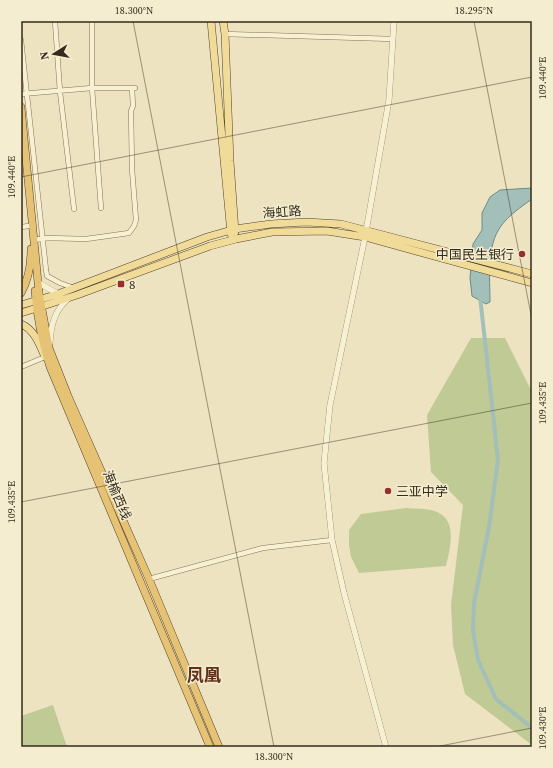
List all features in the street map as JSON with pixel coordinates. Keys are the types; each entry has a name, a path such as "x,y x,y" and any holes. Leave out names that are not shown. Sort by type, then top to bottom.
{"highway":[{"path":"21,107 32,243 29,273 26,285 21,293"},
{"path":"21,153 29,226 38,283 38,298"},
{"name":"海榆西线","path":"32,243 43,346 50,368 210,747"},
{"name":"海榆西线","path":"39,308 49,348 68,396 149,579 219,747"}],"main road":[{"path":"211,21 234,239"},
{"path":"223,21 225,34 232,229"},
{"name":"海虹路","path":"21,305 38,298 58,294 207,237 232,229 271,224 306,222 341,224 471,266 532,274"},
{"name":"海虹路","path":"21,313 70,298 210,246 234,239 272,232 327,230 365,233 471,257 492,268 532,283"},
{"path":"21,324 30,330 37,340 50,368"}],"street":[{"path":"55,21 60,92 74,209"},
{"path":"92,21 92,88 101,208"},
{"path":"386,747 344,593 332,540 324,463 330,405 365,233 388,100 394,21"},
{"path":"225,34 393,39"},
{"path":"21,40 24,94 48,276 60,283 74,288"},
{"path":"24,94 92,88 134,88 133,106 131,112 132,169 136,220 134,226 128,233 86,239 43,238 32,243"},
{"path":"21,227 29,226"},
{"path":"38,283 58,294"},
{"path":"49,348 50,333 56,313 61,305 70,298"},
{"path":"21,368 45,357"},
{"path":"149,579 263,548 332,540"}],"green space":[{"path":"471,338 505,338 532,392 532,745 465,694 453,645 451,605 463,505 431,472 427,415"},
{"path":"406,508 426,509 444,516 448,522 451,536 446,566 359,573 351,557 349,530 361,514"},
{"path":"53,705 67,747 21,747 21,716"}],"water":[{"path":"532,188 532,199 515,211 501,226 496,234 490,262 490,302 486,304 472,296 470,278 473,244 482,230 482,213 490,197 500,190"}],"waterway":[{"path":"480,296 498,460 489,527 474,603 473,630 478,660 496,699 532,728"}],"place":[{"name":"中国民生银行","path":"522,254"},
{"name":"8","path":"121,284"},
{"name":"三亚中学","path":"388,491"}],"district":[{"name":"凤凰","path":"204,675"}]}
